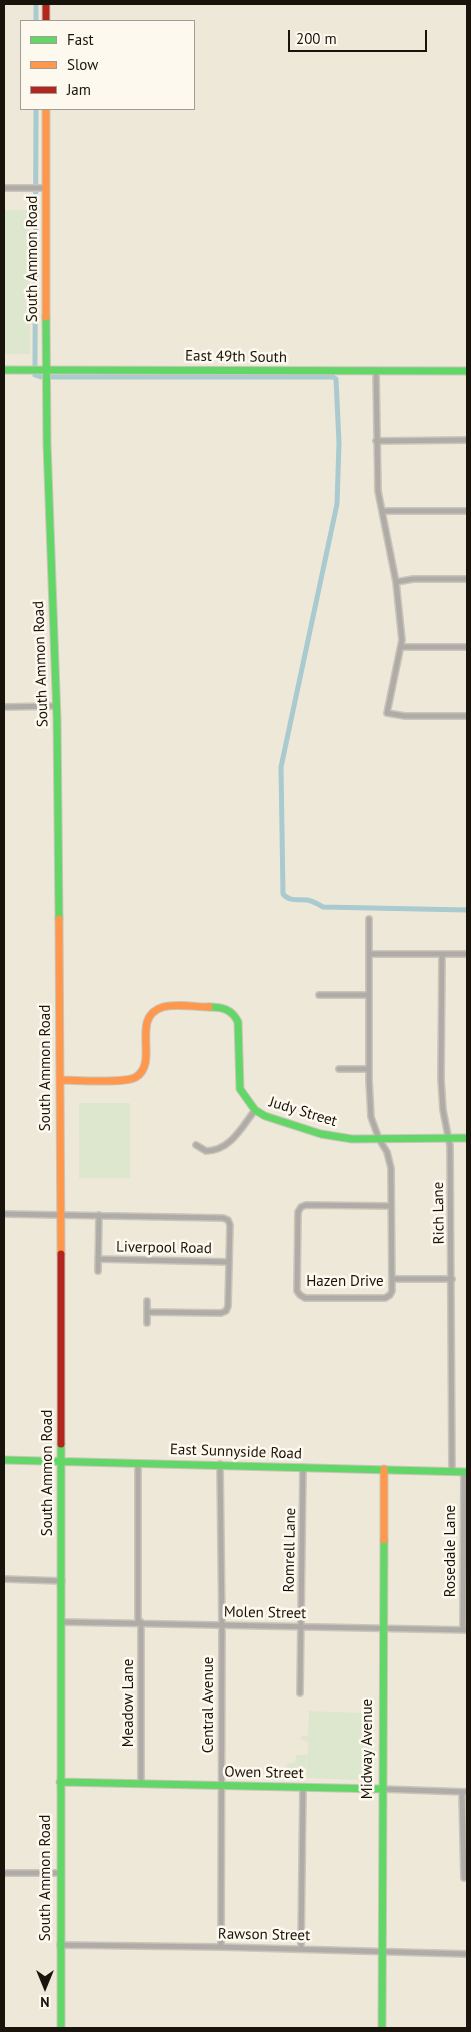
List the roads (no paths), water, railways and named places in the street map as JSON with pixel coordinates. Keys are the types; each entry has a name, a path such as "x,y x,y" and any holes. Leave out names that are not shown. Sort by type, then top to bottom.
{"street":[{"path":"46,4 46,20"},
{"name":"South Ammon Road","path":"46,110 44,188 46,370 57,706 63,1462 60,1782 61,2028"},
{"path":"4,188 44,188"},
{"name":"East 49th South","path":"4,370 467,371"},
{"path":"376,372 376,474 396,582 402,640 387,713 405,716 467,716"},
{"path":"376,441 467,440"},
{"path":"382,511 467,511"},
{"path":"396,582 413,579 467,579"},
{"path":"401,647 467,647"},
{"path":"4,707 57,706"},
{"name":"Hazen Drive","path":"369,919 369,1069 371,1116 379,1139 388,1152 391,1168 392,1206 392,1279 390,1295 385,1298 305,1298 300,1296 297,1291 298,1212 301,1207 306,1205 392,1206"},
{"path":"369,954 467,954"},
{"name":"Rich Lane","path":"442,954 441,1078 443,1110 450,1138 452,1471"},
{"path":"319,995 369,995"},
{"name":"Judy Street","path":"60,1080 132,1079 140,1074 144,1067 146,1022 154,1011 166,1006 223,1008 234,1013 238,1022 238,1080 245,1099 254,1110 264,1116 321,1134 352,1140 467,1138"},
{"path":"339,1069 369,1069"},
{"path":"196,1145 206,1151 221,1148 236,1135 254,1110"},
{"path":"4,1214 223,1218 228,1220 230,1224 228,1306 226,1311 221,1313 147,1312"},
{"path":"98,1271 99,1215"},
{"name":"Liverpool Road","path":"98,1260 229,1262"},
{"path":"392,1279 452,1279"},
{"path":"147,1301 147,1323"},
{"name":"East Sunnyside Road","path":"4,1460 220,1464 466,1472"},
{"name":"Meadow Lane","path":"138,1463 142,1784"},
{"name":"Central Avenue","path":"220,1464 222,1947"},
{"name":"Romrell Lane","path":"300,1693 303,1467"},
{"name":"Midway Avenue","path":"382,2028 384,1469"},
{"name":"Rosedale Lane","path":"465,1630 466,1472"},
{"path":"4,1580 62,1581"},
{"name":"Molen Street","path":"62,1622 139,1622 465,1630"},
{"name":"Owen Street","path":"60,1782 465,1792"},
{"path":"301,1948 303,1787"},
{"path":"464,1878 465,1792"},
{"path":"4,1873 60,1873"},
{"name":"Rawson Street","path":"60,1945 301,1948 467,1954"}],"waterway":[{"path":"36,4 36,20"},
{"path":"35,365 36,110"},
{"path":"35,375 41,377"},
{"path":"50,377 333,377 336,379 339,443 337,504 281,767 283,894 291,899 309,900 323,907 467,910"}]}
